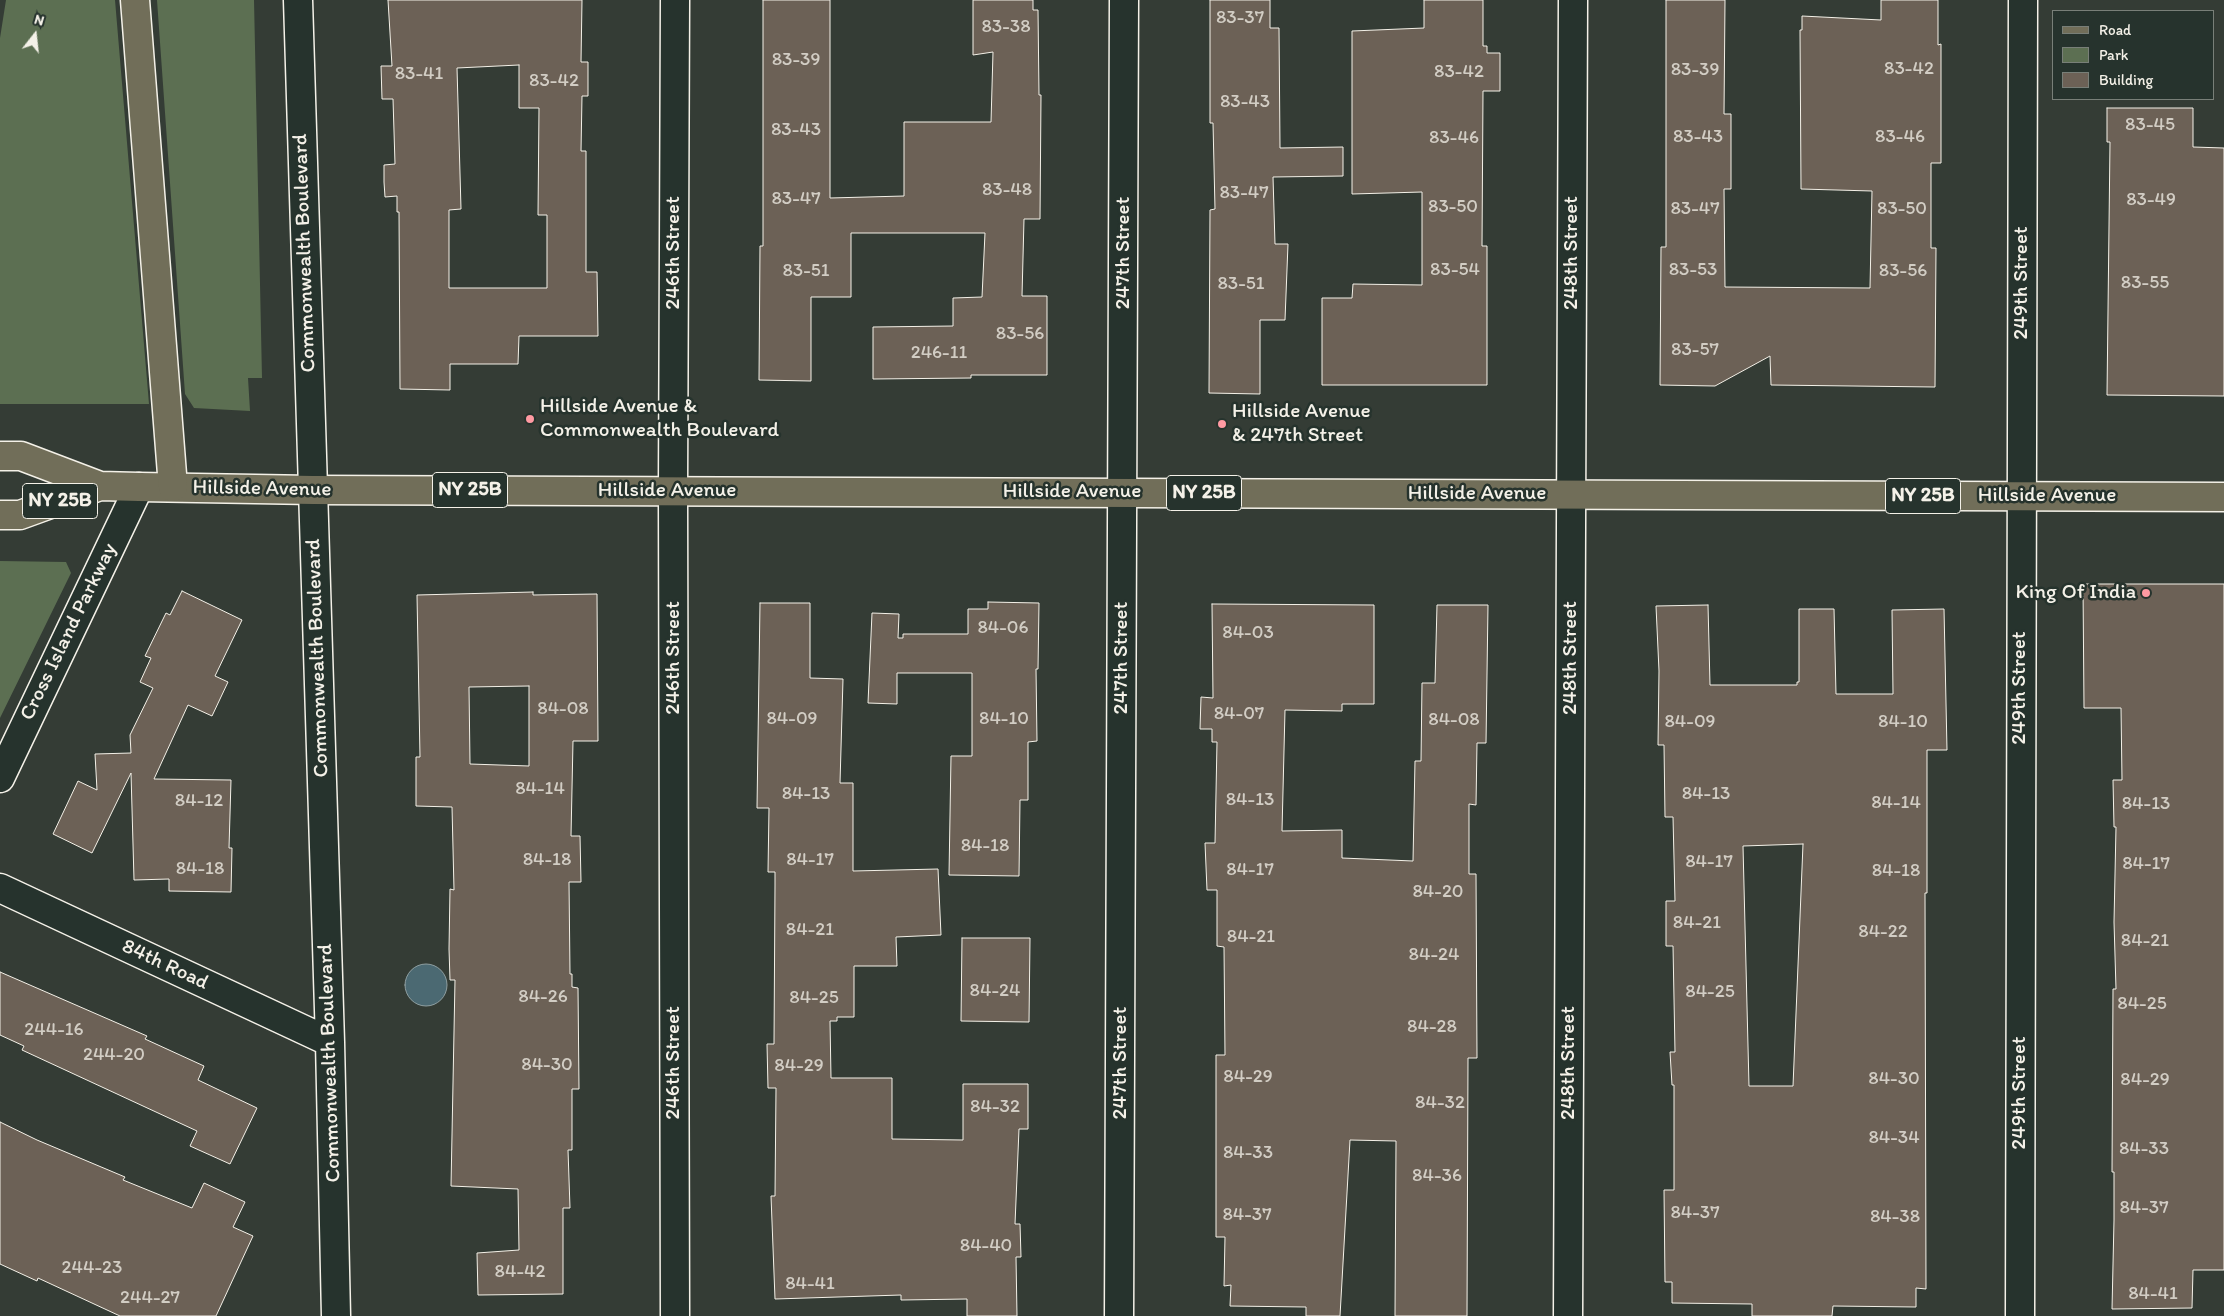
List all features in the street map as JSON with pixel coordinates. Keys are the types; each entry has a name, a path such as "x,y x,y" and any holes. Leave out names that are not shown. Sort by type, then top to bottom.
{"main road":[{"path":"135,0 173,487"},
{"name":"Hillside Avenue","path":"10,456 100,486 139,487 313,490 2224,496"},
{"name":"Hillside Avenue","path":"10,515 100,486"}],"street":[{"name":"Commonwealth Boulevard","path":"298,0 330,1042 336,1316"},
{"name":"246th Street","path":"675,0 673,490 675,1316"},
{"name":"247th Street","path":"1120,1316 1124,0"},
{"name":"248th Street","path":"1568,1316 1573,0"},
{"name":"249th Street","path":"2020,1316 2023,0"},
{"name":"Cross Island Parkway","path":"0,778 139,487"},
{"name":"84th Road","path":"0,888 330,1042"}],"green space":[{"path":"6,0 115,0 149,404 0,404 0,38"},
{"path":"157,0 254,0 262,378 248,378 250,411 194,408 185,394"},
{"path":"0,561 66,562 71,573 0,718"}],"water":[{"path":"422,964 430,964 441,970 447,985 441,1000 430,1006 422,1006 411,1000 405,989 405,981 411,970"}],"building":[{"path":"388,0 582,0 581,62 588,62 588,96 582,96 581,151 586,151 586,272 597,272 598,336 519,336 518,364 450,364 450,390 400,389 399,212 397,212 397,196 385,197 384,182 384,165 395,164 393,99 382,99 381,66 392,66","holes":["519,65 519,108 539,108 538,215 547,215 547,288 449,288 449,210 461,209 457,68"]},
{"path":"763,0 830,0 830,198 904,196 904,122 991,122 993,52 973,55 973,0 1033,0 1033,10 1038,10 1039,95 1041,95 1040,219 1024,219 1022,296 1047,296 1047,375 971,375 971,378 873,379 873,327 953,326 953,298 982,297 985,233 851,233 851,297 811,297 811,381 759,380 760,246 763,246"},
{"path":"1210,0 1270,0 1270,28 1279,28 1280,148 1343,147 1343,176 1273,177 1275,244 1288,244 1285,320 1260,320 1260,394 1209,393 1210,210 1215,209 1213,123 1210,123"},
{"path":"1424,0 1483,0 1483,46 1487,46 1487,53 1500,53 1500,91 1483,91 1482,246 1487,246 1487,385 1322,385 1322,298 1352,298 1353,284 1422,285 1422,192 1352,194 1352,31 1424,28"},
{"path":"1666,0 1725,0 1724,114 1731,114 1731,189 1724,189 1725,287 1870,288 1872,191 1801,189 1800,30 1802,30 1802,16 1881,20 1881,0 1938,0 1938,45 1941,44 1941,163 1931,163 1931,248 1936,248 1935,387 1771,385 1770,356 1715,386 1660,385 1661,247 1666,247"},
{"path":"2107,108 2193,108 2193,147 2224,148 2224,396 2107,395 2110,142 2107,142"},
{"path":"2083,584 2224,584 2224,1270 2193,1270 2192,1308 2112,1309 2114,1220 2114,1172 2112,1172 2113,989 2116,989 2114,922 2116,827 2114,827 2113,780 2122,780 2121,708 2084,708"},
{"path":"182,591 242,620 215,676 228,682 212,716 188,705 154,779 231,780 229,848 232,848 231,892 169,891 169,879 134,880 131,773 92,853 53,834 78,781 97,790 95,754 131,753 130,735 153,688 140,682 151,658 145,656 166,613 170,615"},
{"path":"533,592 533,595 597,594 598,741 573,741 571,836 580,836 581,882 569,882 570,974 572,974 572,987 578,988 579,1089 572,1089 572,1150 568,1150 570,1208 563,1208 563,1294 478,1295 477,1253 519,1250 518,1189 451,1186 455,980 450,980 449,949 450,889 454,890 452,807 416,806 416,757 420,757 417,595","holes":["529,686 529,766 470,764 469,687"]},
{"path":"988,602 1039,603 1038,669 1036,669 1037,741 1028,742 1028,800 1020,800 1019,876 949,875 951,756 972,756 972,673 897,673 897,704 868,703 872,613 899,614 898,638 903,638 903,634 968,634 968,609 988,609"},
{"path":"760,603 810,603 810,678 843,679 840,783 853,783 853,871 938,869 941,935 896,937 897,966 854,966 854,1017 837,1017 837,1021 830,1021 831,1078 892,1078 892,1139 963,1140 963,1084 1028,1084 1028,1129 1019,1129 1015,1224 1020,1224 1021,1257 1016,1257 1017,1316 967,1316 967,1299 901,1300 901,1295 775,1299 771,1196 775,1196 776,1088 768,1088 767,1044 774,1044 775,872 768,872 769,808 757,808"},
{"path":"1212,604 1374,605 1374,704 1342,704 1342,711 1285,710 1282,831 1342,830 1342,858 1413,861 1415,761 1421,761 1422,683 1435,683 1437,605 1488,605 1486,743 1477,743 1476,805 1469,804 1469,874 1476,874 1477,1058 1468,1058 1467,1316 1395,1316 1396,1141 1350,1140 1340,1316 1306,1316 1306,1307 1230,1306 1231,1285 1224,1286 1225,1237 1216,1237 1216,1055 1225,1055 1224,947 1217,946 1217,890 1207,890 1205,843 1215,843 1217,742 1212,742 1212,729 1200,729 1201,697 1213,698"},
{"path":"1708,605 1710,685 1797,685 1797,682 1799,682 1799,609 1834,609 1836,694 1893,694 1892,610 1944,609 1947,750 1927,750 1927,893 1925,893 1926,1289 1916,1288 1916,1307 1833,1306 1832,1316 1752,1316 1752,1304 1672,1303 1672,1282 1665,1282 1664,1190 1674,1190 1674,1085 1672,1085 1670,1052 1675,1052 1673,946 1666,946 1666,901 1675,901 1673,817 1665,817 1664,745 1658,745 1659,671 1656,606","holes":["1803,844 1793,1086 1749,1086 1743,846"]},
{"path":"962,938 1030,938 1029,1022 961,1021"},
{"path":"0,972 147,1036 145,1039 204,1066 198,1080 257,1108 230,1164 190,1146 197,1131 22,1050 24,1046 0,1035"},
{"path":"0,1122 37,1140 125,1177 123,1180 192,1208 204,1183 245,1202 233,1227 253,1236 216,1316 120,1316 38,1278 37,1281 0,1264"}],"place":[{"name":"Hillside Avenue & Commonwealth Boulevard","path":"530,419"},
{"name":"Hillside Avenue & 247th Street","path":"1222,424"},
{"name":"King Of India","path":"2146,593"}]}
